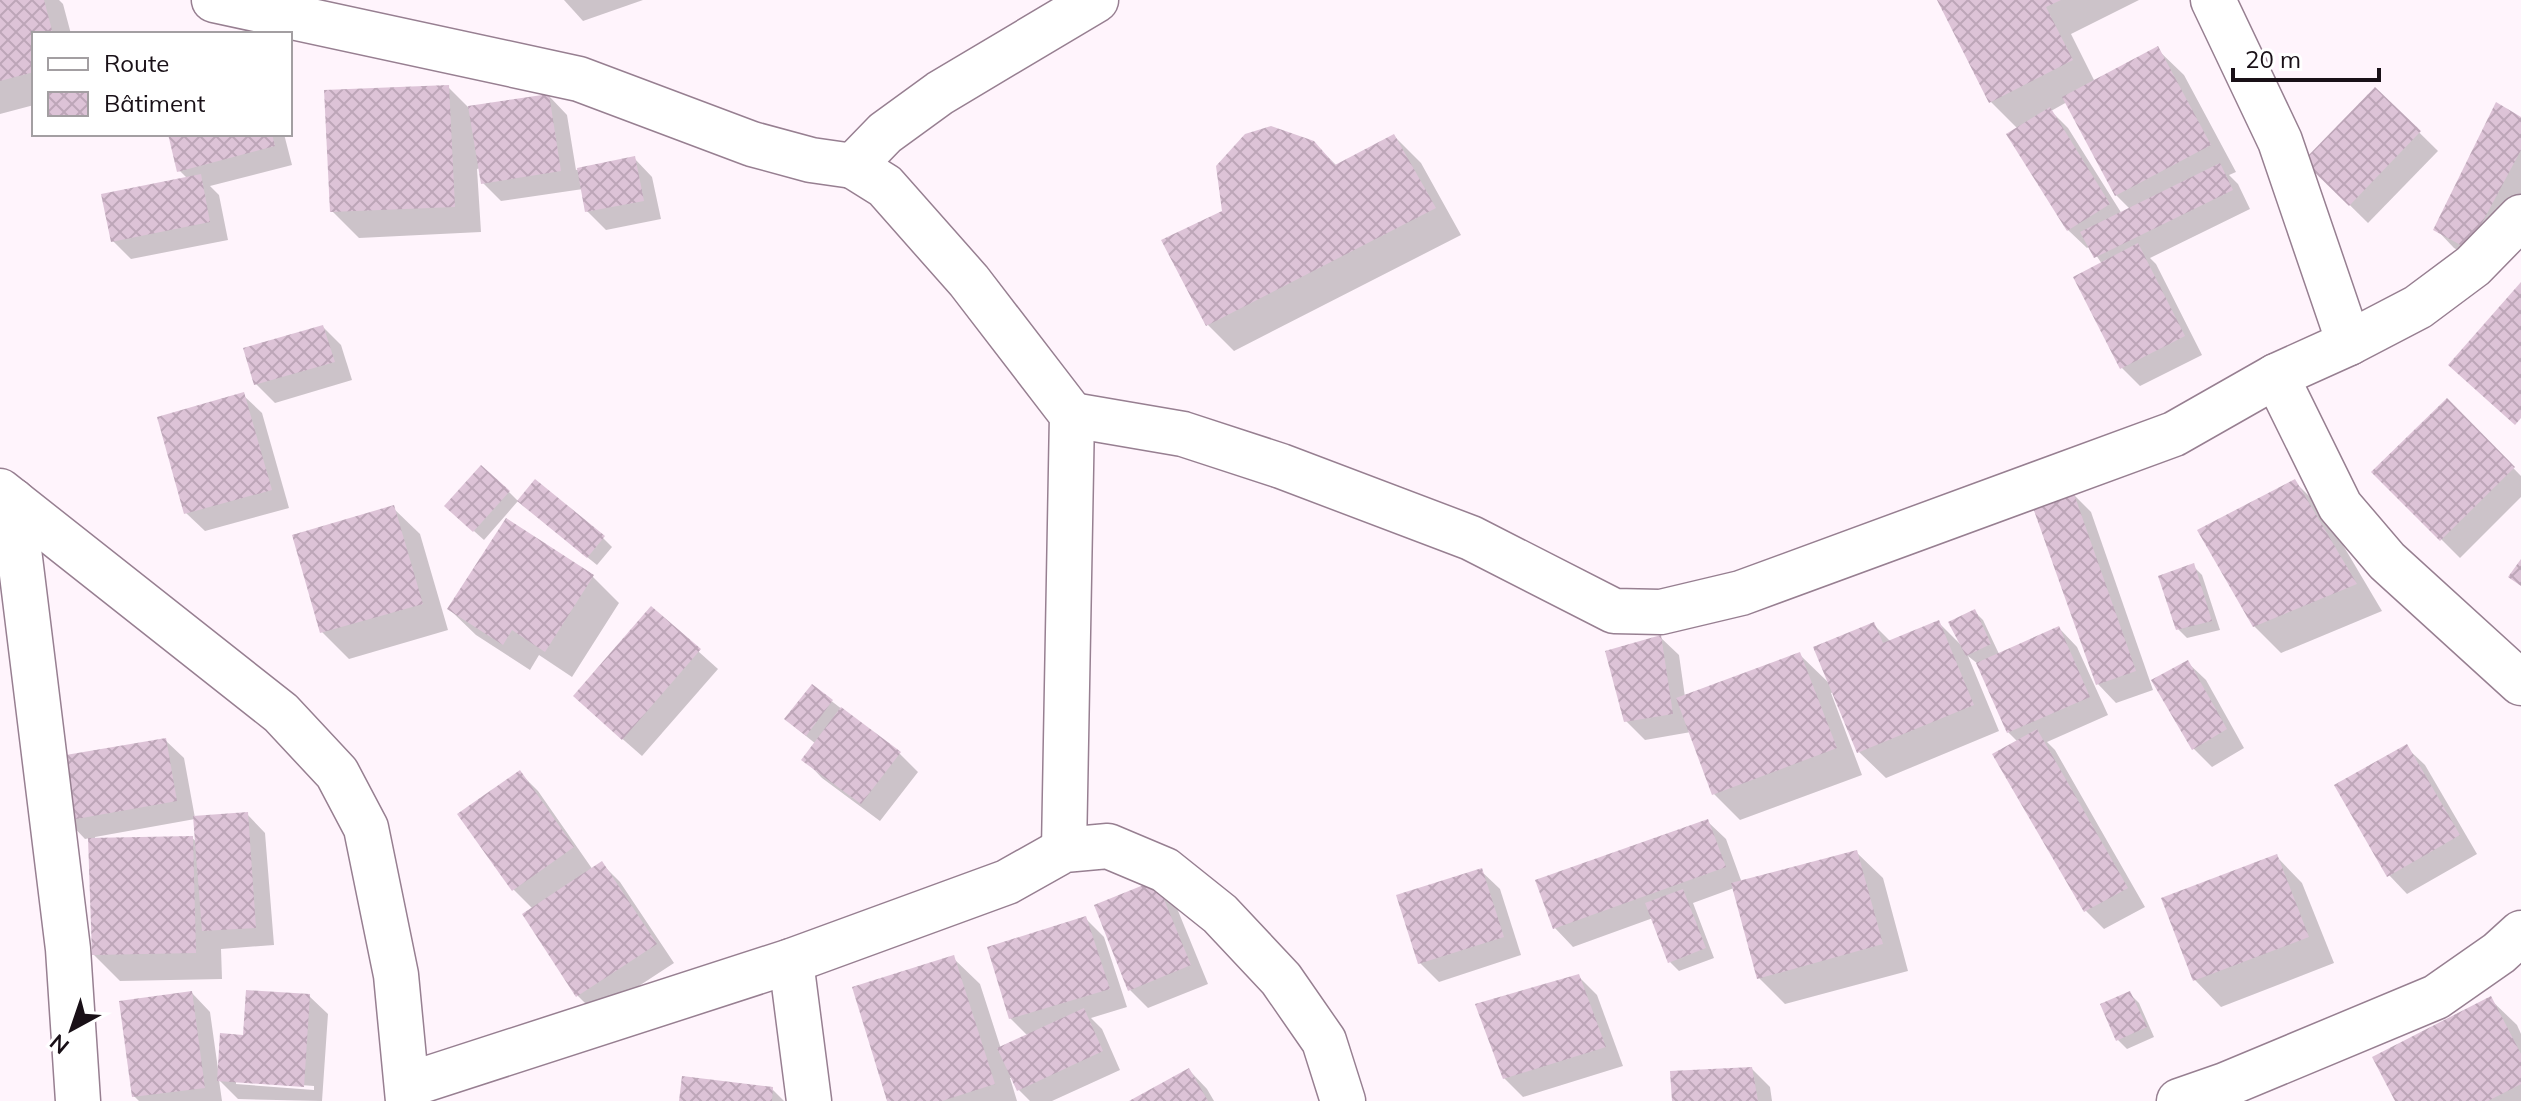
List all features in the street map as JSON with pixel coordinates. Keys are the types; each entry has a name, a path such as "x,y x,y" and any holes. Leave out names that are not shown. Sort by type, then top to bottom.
{"street":[{"path":"214,0 579,79 752,144 811,160 853,166 885,186 978,292 1072,415 1064,850"},
{"path":"853,166 885,133 940,93 1096,0"},
{"path":"2213,0 2280,141 2349,343"},
{"path":"1072,415 1183,434 1281,466 1471,538 1614,611 1661,612 1741,593 2174,434 2276,376 2418,307 2473,266 2521,217"},
{"path":"2276,376 2340,506 2387,561 2521,683"},
{"path":"6,496 281,713 337,773 366,828 396,975 408,1093 791,961 1007,882 1064,850 1108,846 1165,870 1220,914 1281,979 1324,1041 1343,1101"},
{"path":"6,496 68,949 78,1101"},
{"path":"2179,1101 2225,1085 2436,997 2499,953 2521,933"},
{"path":"791,961 809,1101"}],"building":[{"path":"0,0 44,0 52,32 32,32 32,73 0,81"},
{"path":"1937,0 2061,0 2046,7 2073,60 1989,103"},
{"path":"2158,46 2211,145 2115,196 2062,97"},
{"path":"449,85 455,207 330,212 324,90"},
{"path":"2375,87 2421,131 2349,206 2303,161"},
{"path":"549,94 561,171 481,184 468,106"},
{"path":"2496,102 2521,117 2521,150 2468,249 2433,230"},
{"path":"2050,107 2110,204 2067,231 2006,134"},
{"path":"1271,126 1314,141 1335,165 1394,134 1436,208 1206,326 1161,240 1222,211 1216,166 1245,134"},
{"path":"168,136 272,136 275,146 177,172"},
{"path":"635,156 644,201 585,212 577,168"},
{"path":"2220,163 2233,190 2094,258 2080,232"},
{"path":"201,174 210,222 111,242 101,194"},
{"path":"2138,243 2185,336 2120,369 2073,277"},
{"path":"2521,282 2521,418 2515,425 2448,365"},
{"path":"323,325 335,362 254,385 243,348"},
{"path":"244,392 272,490 184,514 157,417"},
{"path":"2447,398 2515,467 2440,541 2371,472"},
{"path":"481,465 510,491 473,532 444,506"},
{"path":"535,479 605,536 587,558 517,501"},
{"path":"2295,479 2357,584 2253,627 2197,530"},
{"path":"2073,491 2136,671 2096,685 2032,505"},
{"path":"394,505 423,604 320,633 292,535"},
{"path":"506,518 594,575 545,652 512,630 503,645 447,609"},
{"path":"2521,559 2521,586 2508,577"},
{"path":"2194,563 2212,621 2176,630 2158,576"},
{"path":"651,606 701,649 622,740 573,696"},
{"path":"1975,609 1991,644 1966,656 1948,622"},
{"path":"1939,620 1974,705 1857,753 1813,647 1874,622 1883,643"},
{"path":"2059,626 2090,697 2007,733 1976,663"},
{"path":"1661,635 1673,714 1624,722 1605,651"},
{"path":"1800,652 1837,748 1712,795 1676,698"},
{"path":"2188,660 2227,729 2192,750 2151,680"},
{"path":"812,684 833,700 806,736 784,719"},
{"path":"841,707 901,752 861,804 801,760"},
{"path":"2037,729 2128,888 2084,912 1992,754"},
{"path":"166,738 177,801 65,821 54,757"},
{"path":"2407,744 2460,835 2387,877 2334,785"},
{"path":"520,770 574,847 512,891 457,814"},
{"path":"248,812 256,928 202,931 193,816"},
{"path":"1708,819 1726,867 1553,929 1535,880"},
{"path":"193,836 196,953 92,955 88,838"},
{"path":"1857,850 1883,944 1757,979 1731,883"},
{"path":"2277,854 2309,937 2193,981 2161,898"},
{"path":"602,861 657,944 576,997 522,914"},
{"path":"1482,868 1504,937 1418,964 1396,895"},
{"path":"1156,880 1191,965 1128,991 1094,905"},
{"path":"1683,889 1706,948 1668,963 1645,903"},
{"path":"1086,916 1110,989 1009,1019 987,947"},
{"path":"954,955 995,1084 942,1101 887,1101 852,987"},
{"path":"1579,974 1606,1047 1503,1079 1475,1004"},
{"path":"246,990 310,994 304,1087 217,1081 220,1033 243,1035"},
{"path":"192,991 205,1088 132,1097 119,1001"},
{"path":"2130,991 2147,1027 2116,1041 2100,1004"},
{"path":"2491,996 2521,1054 2521,1084 2488,1101 2395,1101 2372,1057"},
{"path":"1084,1008 1103,1051 1017,1091 997,1048"},
{"path":"1752,1067 1758,1101 1672,1101 1670,1071"},
{"path":"1189,1068 1208,1101 1129,1101"},
{"path":"682,1076 773,1087 772,1101 679,1101"}]}
